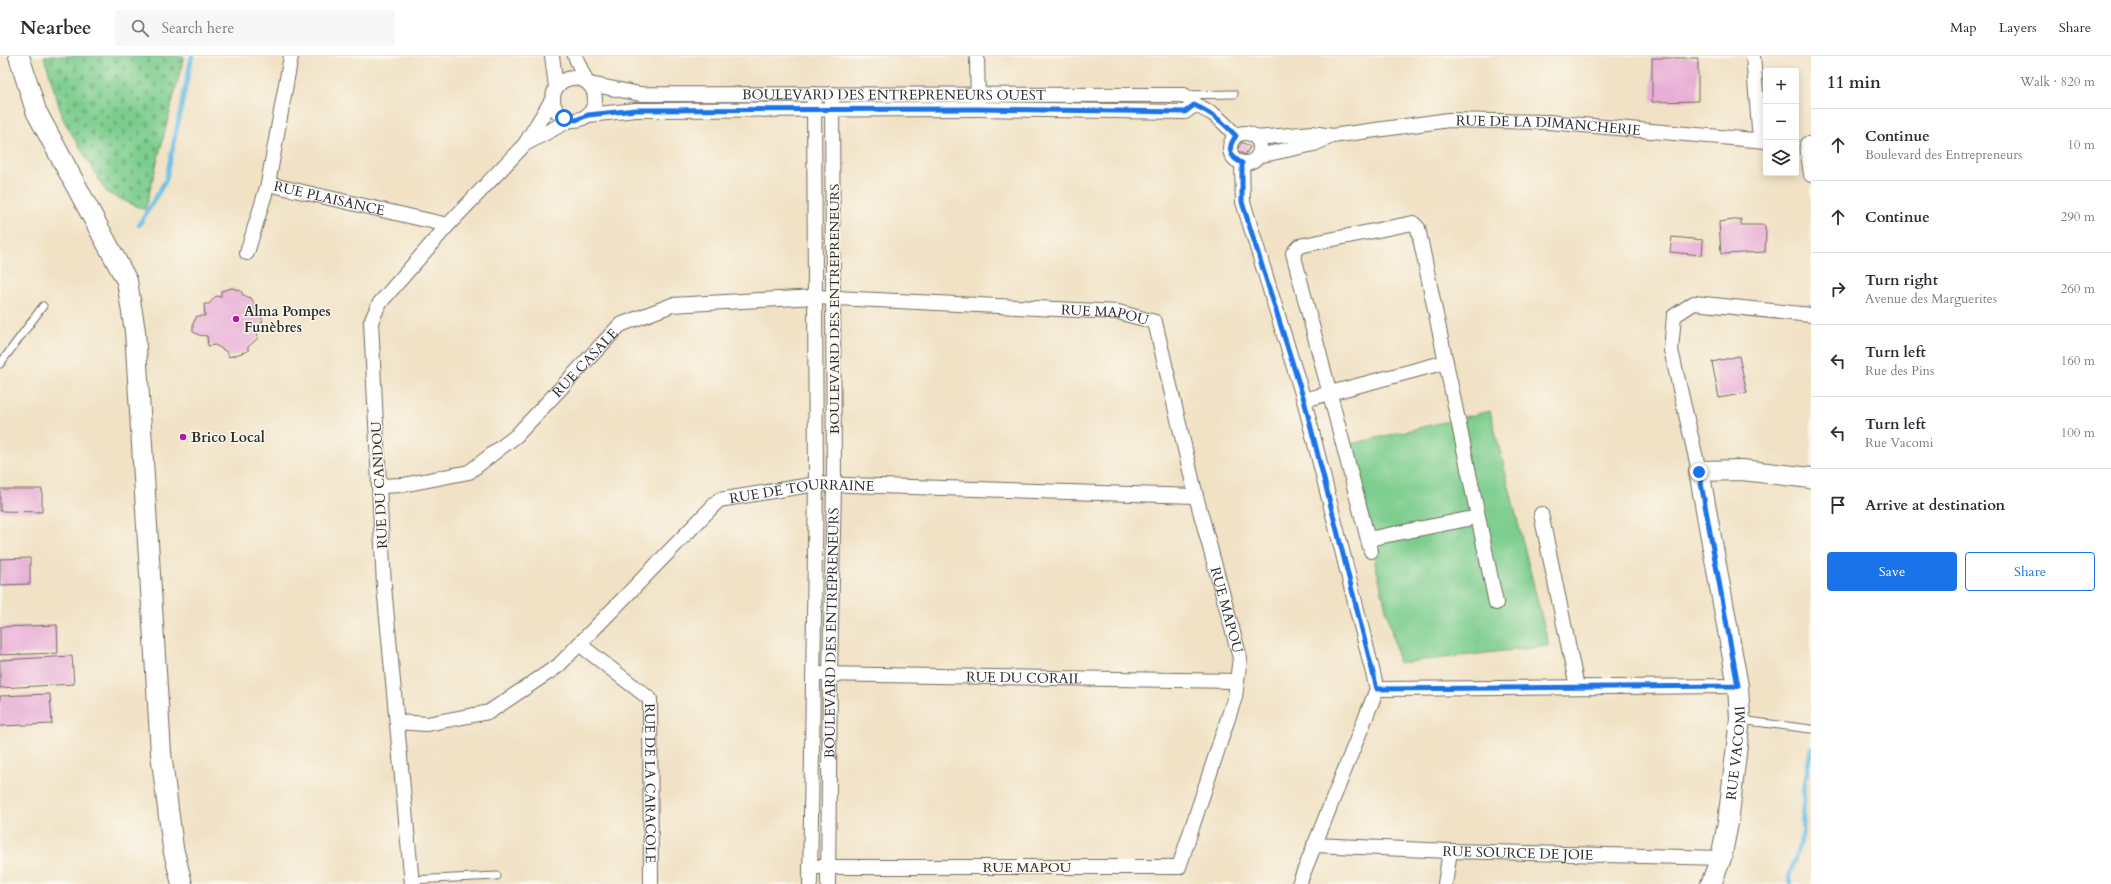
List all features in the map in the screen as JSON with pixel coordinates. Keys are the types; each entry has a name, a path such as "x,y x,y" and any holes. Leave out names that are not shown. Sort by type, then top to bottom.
{"main road":[{"path":"19,56 36,111 127,281 135,331 161,753 173,848 182,884"},
{"path":"1699,472 1742,470 1811,478"},
{"name":"RUE VACOMI","path":"1699,472 1738,686 1740,720 1728,823 1721,858 1711,884"}],"street":[{"name":"RUE PLAISANCE","path":"291,56 268,184 448,225"},
{"path":"552,56 556,111 564,118 570,120 582,119 588,115 595,103 595,93 575,56"},
{"path":"977,56 977,109"},
{"path":"1753,56 1763,140"},
{"path":"554,93 559,83 569,78 581,78 588,82"},
{"name":"BOULEVARD DES ENTREPRENEURS OUEST","path":"588,82 640,94 1184,95"},
{"name":"RUE DU CANDOU","path":"412,882 384,586 371,322 379,304 448,225 525,144 554,93"},
{"name":"BOULEVARD DES ENTREPRENEURS","path":"810,884 816,484 816,109 814,94"},
{"name":"BOULEVARD DES ENTREPRENEURS","path":"828,884 834,485 832,94"},
{"path":"1184,95 1194,105 1212,114 1223,122 1236,136"},
{"name":"BOULEVARD DES ENTREPRENEURS OUEST","path":"588,115 636,110 816,109 977,109 1185,112 1194,105"},
{"name":"RUE DU CANDOU","path":"525,144 570,120"},
{"name":"RUE DE LA DIMANCHERIE","path":"1258,156 1314,144 1332,136 1449,120 1548,122 1763,140"},
{"name":"RUE DE LA DIMANCHERIE","path":"1256,138 1312,133 1332,136"},
{"path":"1247,134 1256,138 1259,144 1258,156 1254,160 1242,163 1231,155 1230,148 1236,136 1247,134"},
{"path":"1805,144 1811,175"},
{"path":"1242,163 1242,202 1304,400 1377,689 1299,884"},
{"path":"247,254 268,184"},
{"path":"1478,517 1369,545 1294,253 1298,246 1413,223 1418,228 1496,603"},
{"name":"RUE MAPOU","path":"810,867 1179,867 1235,697 1240,658 1196,496 1155,322 1118,312 816,298"},
{"name":"RUE CASALE","path":"379,486 403,485 469,472 516,436 620,325 672,305 816,298"},
{"path":"1699,472 1671,350 1674,316 1694,303 1811,315"},
{"path":"1304,400 1446,362"},
{"name":"RUE DE TOURRAINE","path":"397,722 427,724 489,712 558,666 719,500 816,484 1196,496"},
{"path":"1541,514 1577,688"},
{"name":"RUE DE LA CARACOLE","path":"579,644 650,699 651,884"},
{"name":"RUE DU CORAIL","path":"812,674 1237,681"},
{"path":"1377,689 1738,686"},
{"name":"RUE SOURCE DE JOIE","path":"1314,844 1450,851 1721,858"},
{"path":"1444,884 1450,851"}],"lane":[{"path":"1184,95 1234,94"},
{"path":"0,364 43,306"},
{"path":"1740,720 1811,729"},
{"path":"412,882 497,876"}],"green space":[{"path":"44,56 184,56 145,210 107,193 63,119"},
{"path":"1490,411 1549,646 1399,663 1347,445"}],"building":[{"path":"1652,58 1698,58 1698,101 1652,102"},
{"path":"1242,142 1250,147 1245,155 1237,150"},
{"path":"1741,219 1741,225 1764,225 1766,232 1765,252 1721,254 1719,222"},
{"path":"1672,237 1703,240 1702,255 1670,252"},
{"path":"232,288 241,291 243,295 251,298 256,312 260,314 263,321 256,327 258,338 248,347 248,351 229,357 227,352 215,345 208,346 207,336 199,335 193,332 193,324 197,316 205,316 204,304 209,304 216,296 221,297 221,291"},
{"path":"1739,356 1747,393 1719,398 1712,362"},
{"path":"0,489 42,489 42,512 0,511"},
{"path":"30,558 30,584 0,585 0,559"},
{"path":"57,625 58,653 0,655 0,627"},
{"path":"72,656 74,684 0,688 0,660"},
{"path":"50,694 52,724 0,726 0,696"}],"waterway":[{"path":"139,225 166,180 192,56"},
{"path":"1790,884 1789,877 1803,834 1804,790 1811,748"}],"place":[{"name":"Alma Pompes Funèbres","path":"236,319"},
{"name":"Brico Local","path":"183,437"}],"route":[{"path":"564,118 576,120 582,119 588,115 636,110 977,109 1185,112 1194,105 1212,114 1223,122 1236,136 1230,148 1231,155 1242,163 1242,202 1304,400 1377,689 1738,686 1699,472"}]}
